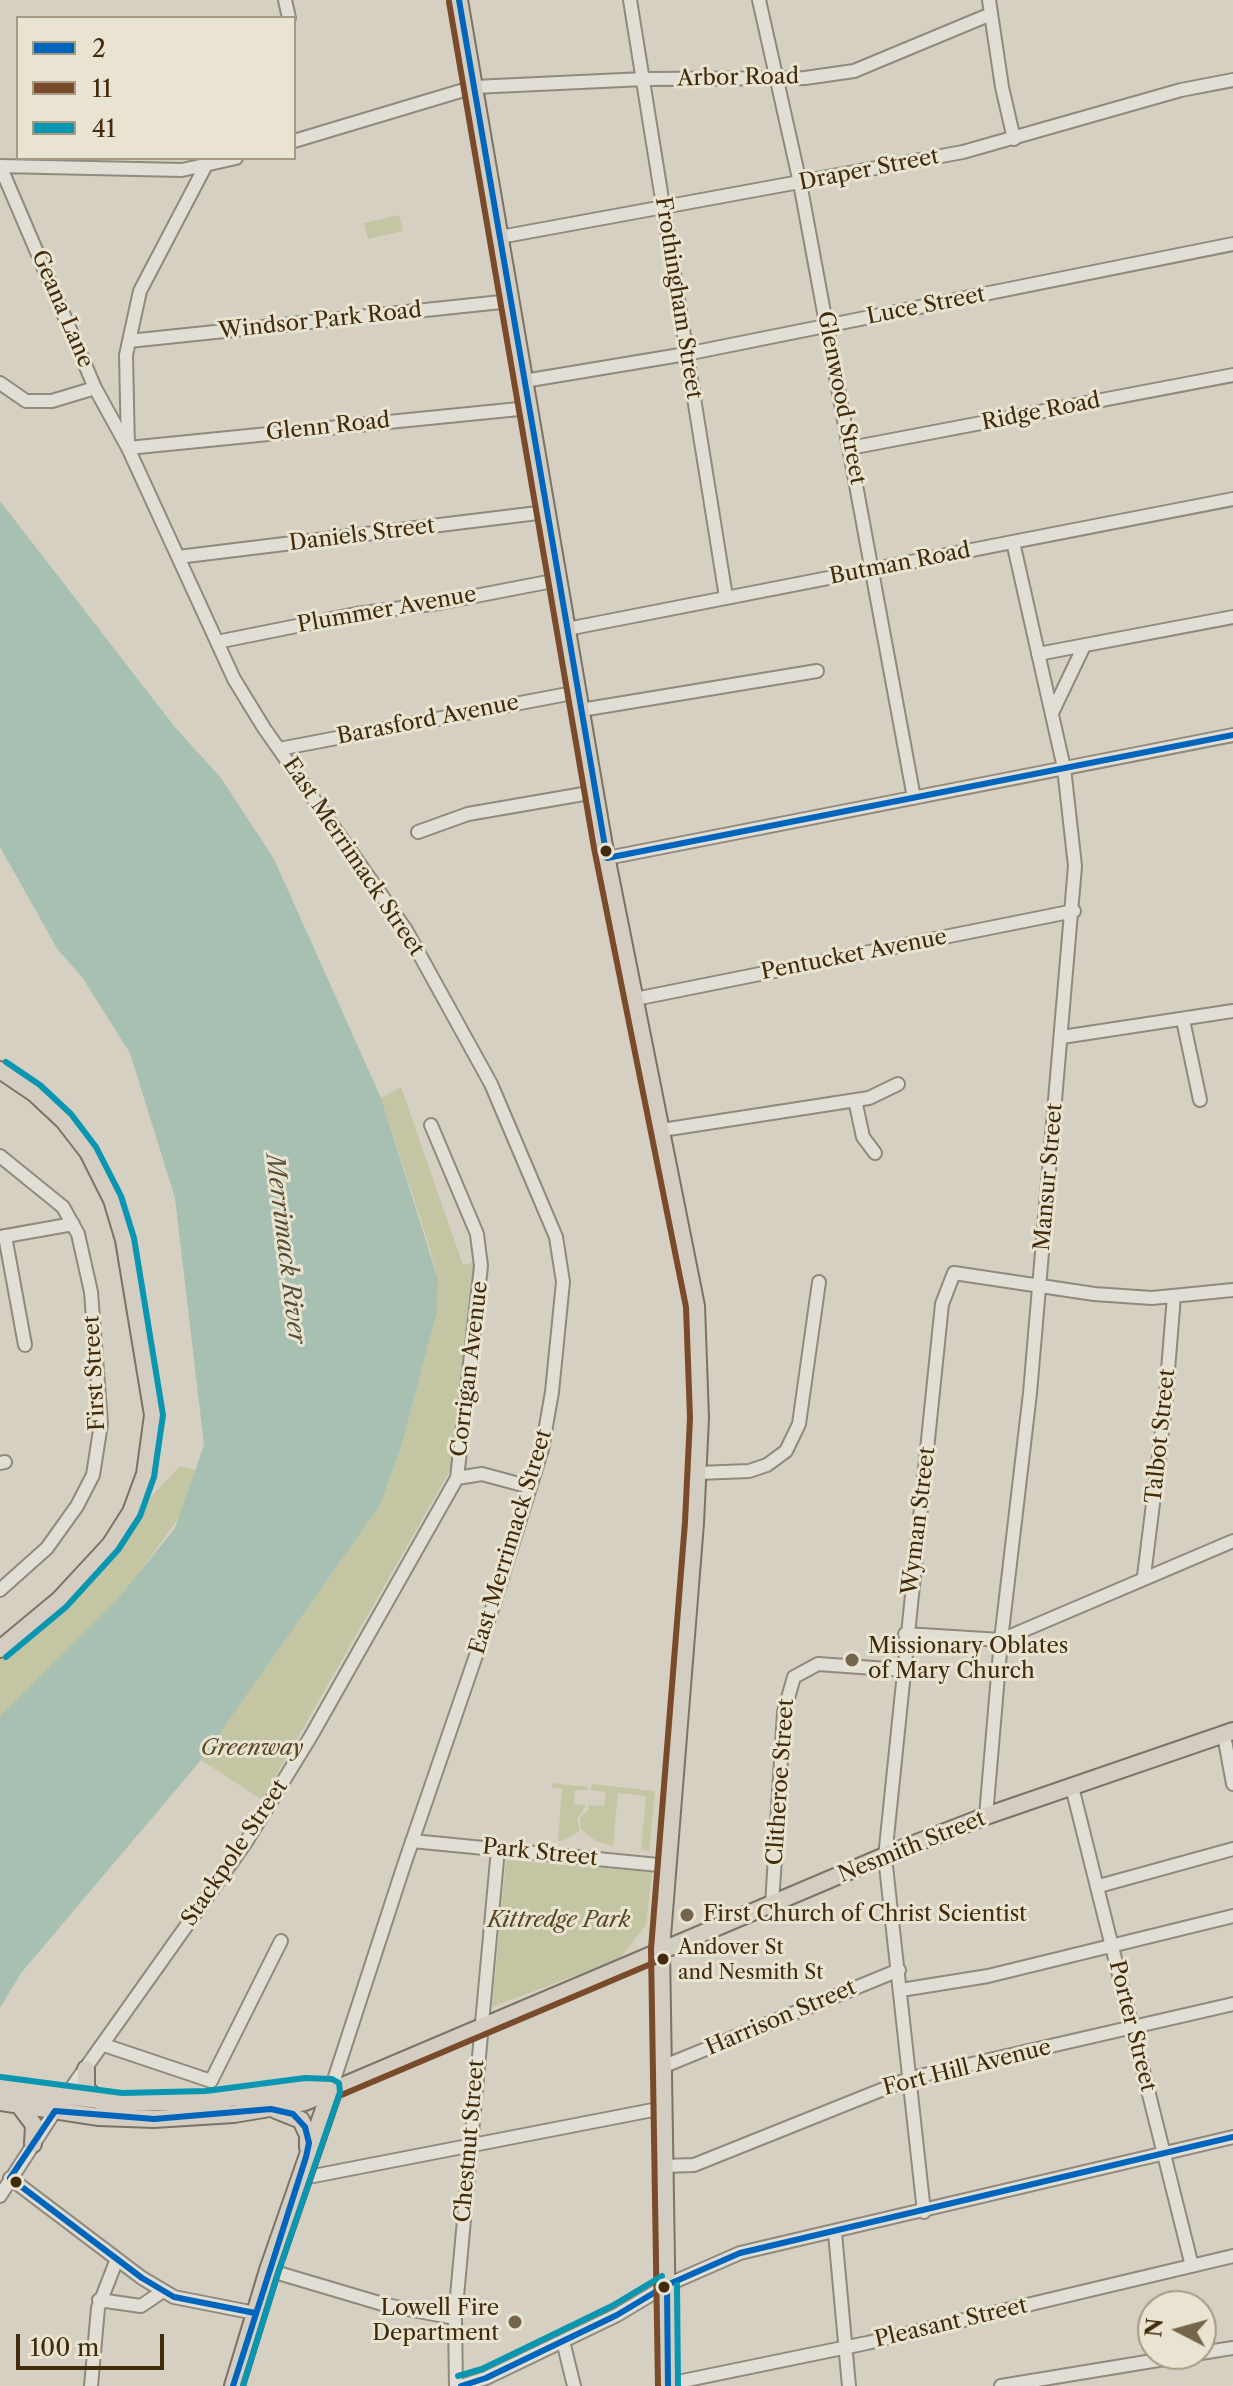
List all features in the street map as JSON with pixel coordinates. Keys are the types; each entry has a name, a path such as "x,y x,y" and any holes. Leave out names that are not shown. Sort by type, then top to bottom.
{"main road":[{"path":"459,0 595,792 696,1306 698,1473 661,1949 668,2385"},
{"path":"0,1070 34,1093 64,1121 88,1152 112,1200 124,1240 153,1415 145,1474 131,1512 110,1545 65,1594 0,1649"},
{"name":"Nesmith Street","path":"0,2087 60,2104 154,2119 271,2109 305,2102 661,1949 986,1816 1228,1733"},
{"path":"86,2069 86,2089 103,2102"},
{"name":"Nesmith Street","path":"0,2102 19,2105 207,2101 305,2088 331,2089"},
{"name":"East Merrimack Street","path":"233,2386 298,2179 331,2089"},
{"path":"19,2105 34,2125 33,2144"},
{"path":"271,2109 286,2111 301,2120 308,2135 306,2157"}],"street":[{"name":"Frothingham Street","path":"630,0 726,597"},
{"name":"Glenwood Street","path":"759,0 800,183 914,798"},
{"path":"989,0 1014,139"},
{"name":"Arbor Road","path":"296,140 474,87 644,79 775,78 854,71 991,14"},
{"name":"Draper Street","path":"500,237 800,183 1014,139 1181,90 1233,80"},
{"path":"1,167 182,170 227,160"},
{"name":"East Merrimack Street","path":"206,165 140,291 129,341 128,448 234,679 279,749 406,930 491,1084 556,1237 563,1282 550,1408 530,1487 331,2089"},
{"name":"Geana Lane","path":"1,167 95,388 128,448"},
{"name":"Luce Street","path":"524,381 686,354 1233,244"},
{"name":"Windsor Park Road","path":"129,341 511,301"},
{"name":"Ridge Road","path":"850,448 1233,375"},
{"path":"0,383 26,401 52,401 95,388"},
{"name":"Glenn Road","path":"128,448 529,408"},
{"name":"Butman Road","path":"567,629 1233,499"},
{"name":"Daniels Street","path":"178,557 546,512"},
{"name":"Mansur Street","path":"986,1816 1074,911 1073,824 1064,768 1013,542"},
{"name":"Plummer Avenue","path":"217,642 356,614 439,603 558,580"},
{"path":"1038,654 1233,617"},
{"path":"1052,713 1084,646"},
{"path":"581,710 817,671"},
{"name":"Barasford Avenue","path":"279,749 578,692"},
{"path":"607,858 1233,735"},
{"path":"418,832 468,814 595,792"},
{"name":"Pentucket Avenue","path":"635,999 1074,911"},
{"path":"1062,1037 1233,1011"},
{"path":"1183,1020 1200,1100"},
{"path":"662,1130 855,1100 885,1093 898,1084"},
{"path":"855,1100 863,1137 875,1153"},
{"name":"Corrigan Avenue","path":"431,1125 477,1234 481,1266 457,1478"},
{"name":"First Street","path":"0,1156 63,1207 78,1234 91,1292 99,1387 98,1457 86,1491 54,1539 0,1590"},
{"path":"25,1345 3,1237 73,1224"},
{"name":"Wyman Street","path":"924,2212 885,1857 905,1634 946,1294 954,1273 1039,1286"},
{"path":"698,1473 749,1471 767,1465 786,1451 799,1424 819,1282"},
{"path":"1039,1286 1094,1294 1174,1296 1232,1292"},
{"name":"Talbot Street","path":"1144,1576 1165,1407 1174,1296"},
{"path":"457,1478 482,1474 530,1487"},
{"name":"Stackpole Street","path":"0,2196 60,2104 246,1842 311,1736 457,1478"},
{"path":"905,1634 1001,1640 1144,1576 1233,1541"},
{"name":"Clitheroe Street","path":"772,1905 784,1712 794,1677 818,1664 902,1670"},
{"path":"1228,1733 1233,1784"},
{"name":"Porter Street","path":"1072,1787 1192,2266"},
{"name":"Park Street","path":"412,1841 669,1866"},
{"name":"Chestnut Street","path":"458,2386 455,2318 498,1849"},
{"path":"1099,1886 1233,1849"},
{"path":"901,1990 960,1982 1233,1916"},
{"path":"104,2045 211,2081 281,1941"},
{"name":"Harrison Street","path":"662,2067 899,1970"},
{"name":"Fort Hill Avenue","path":"664,2166 704,2162 911,2078 1233,2004"},
{"path":"298,2179 663,2108"},
{"path":"458,2386 563,2341 667,2285 740,2253 1233,2137"},
{"path":"10,2178 163,2291 187,2301 255,2313"},
{"path":"835,2233 849,2386"},
{"name":"Pleasant Street","path":"668,2385 846,2347 1233,2256"},
{"path":"91,2386 99,2300 117,2259"},
{"path":"268,2270 386,2305 455,2318"},
{"path":"99,2300 141,2306 163,2291"},
{"path":"563,2341 574,2386"},
{"path":"1001,2386 1137,2364"}],"green space":[{"path":"399,215 403,231 368,239 364,223"},
{"name":"Greenway","path":"401,1087 463,1265 479,1261 452,1467 262,1800 201,1760 380,1505 401,1447 437,1312 438,1279 381,1098"},
{"path":"180,1466 206,1473 198,1491 129,1587 0,1734 0,1658"},
{"path":"551,1783 587,1787 587,1790 575,1790 574,1804 586,1805 577,1820 580,1831 562,1841 558,1841 562,1788 553,1788"},
{"path":"592,1784 655,1791 649,1851 641,1850 646,1796 618,1793 613,1846 596,1841 581,1829 580,1817 588,1811 589,1805 604,1806 606,1792 591,1790"},
{"name":"Kittredge Park","path":"506,1860 652,1872 646,1925 619,1959 492,2007"}],"water":[{"name":"Merrimack River","path":"0,501 174,726 221,778 274,859 381,1098 438,1279 437,1312 401,1447 380,1505 201,1760 21,1973 0,2008 0,1716 118,1599 175,1528 204,1445 175,1198 130,1053 82,977 58,950 0,847"}],"transit line":[{"name":"2","path":"459,0 607,858 1233,735"},
{"name":"11","path":"449,2 594,848 686,1307 690,1418 685,1522 651,1949 658,2386"},
{"name":"41","path":"6,1062 40,1085 71,1114 96,1147 121,1196 134,1238 163,1415 154,1477 140,1516 118,1550 66,1607 6,1657"},
{"name":"11","path":"243,2386 339,2096 665,1958"},
{"name":"41","path":"1,2077 122,2093 206,2091 305,2078 332,2079 339,2083 340,2092 243,2386"},
{"name":"2","path":"233,2386 306,2157 309,2143 305,2127 293,2114 271,2109 154,2119 55,2111 10,2178 142,2278 174,2297 255,2313"},
{"name":"2","path":"461,2386 486,2378 617,2315 667,2285 740,2253 1233,2137"},
{"name":"41","path":"458,2376 482,2369 612,2306 662,2276"},
{"name":"2","path":"667,2285 668,2386"},
{"name":"41","path":"677,2285 678,2386"}],"place":[{"name":"Missionary Oblates of Mary Church","path":"852,1660"},
{"name":"First Church of Christ Scientist","path":"687,1915"},
{"name":"Andover St and Nesmith St","path":"663,1959"},
{"name":"Lowell Fire Department","path":"515,2322"}]}
